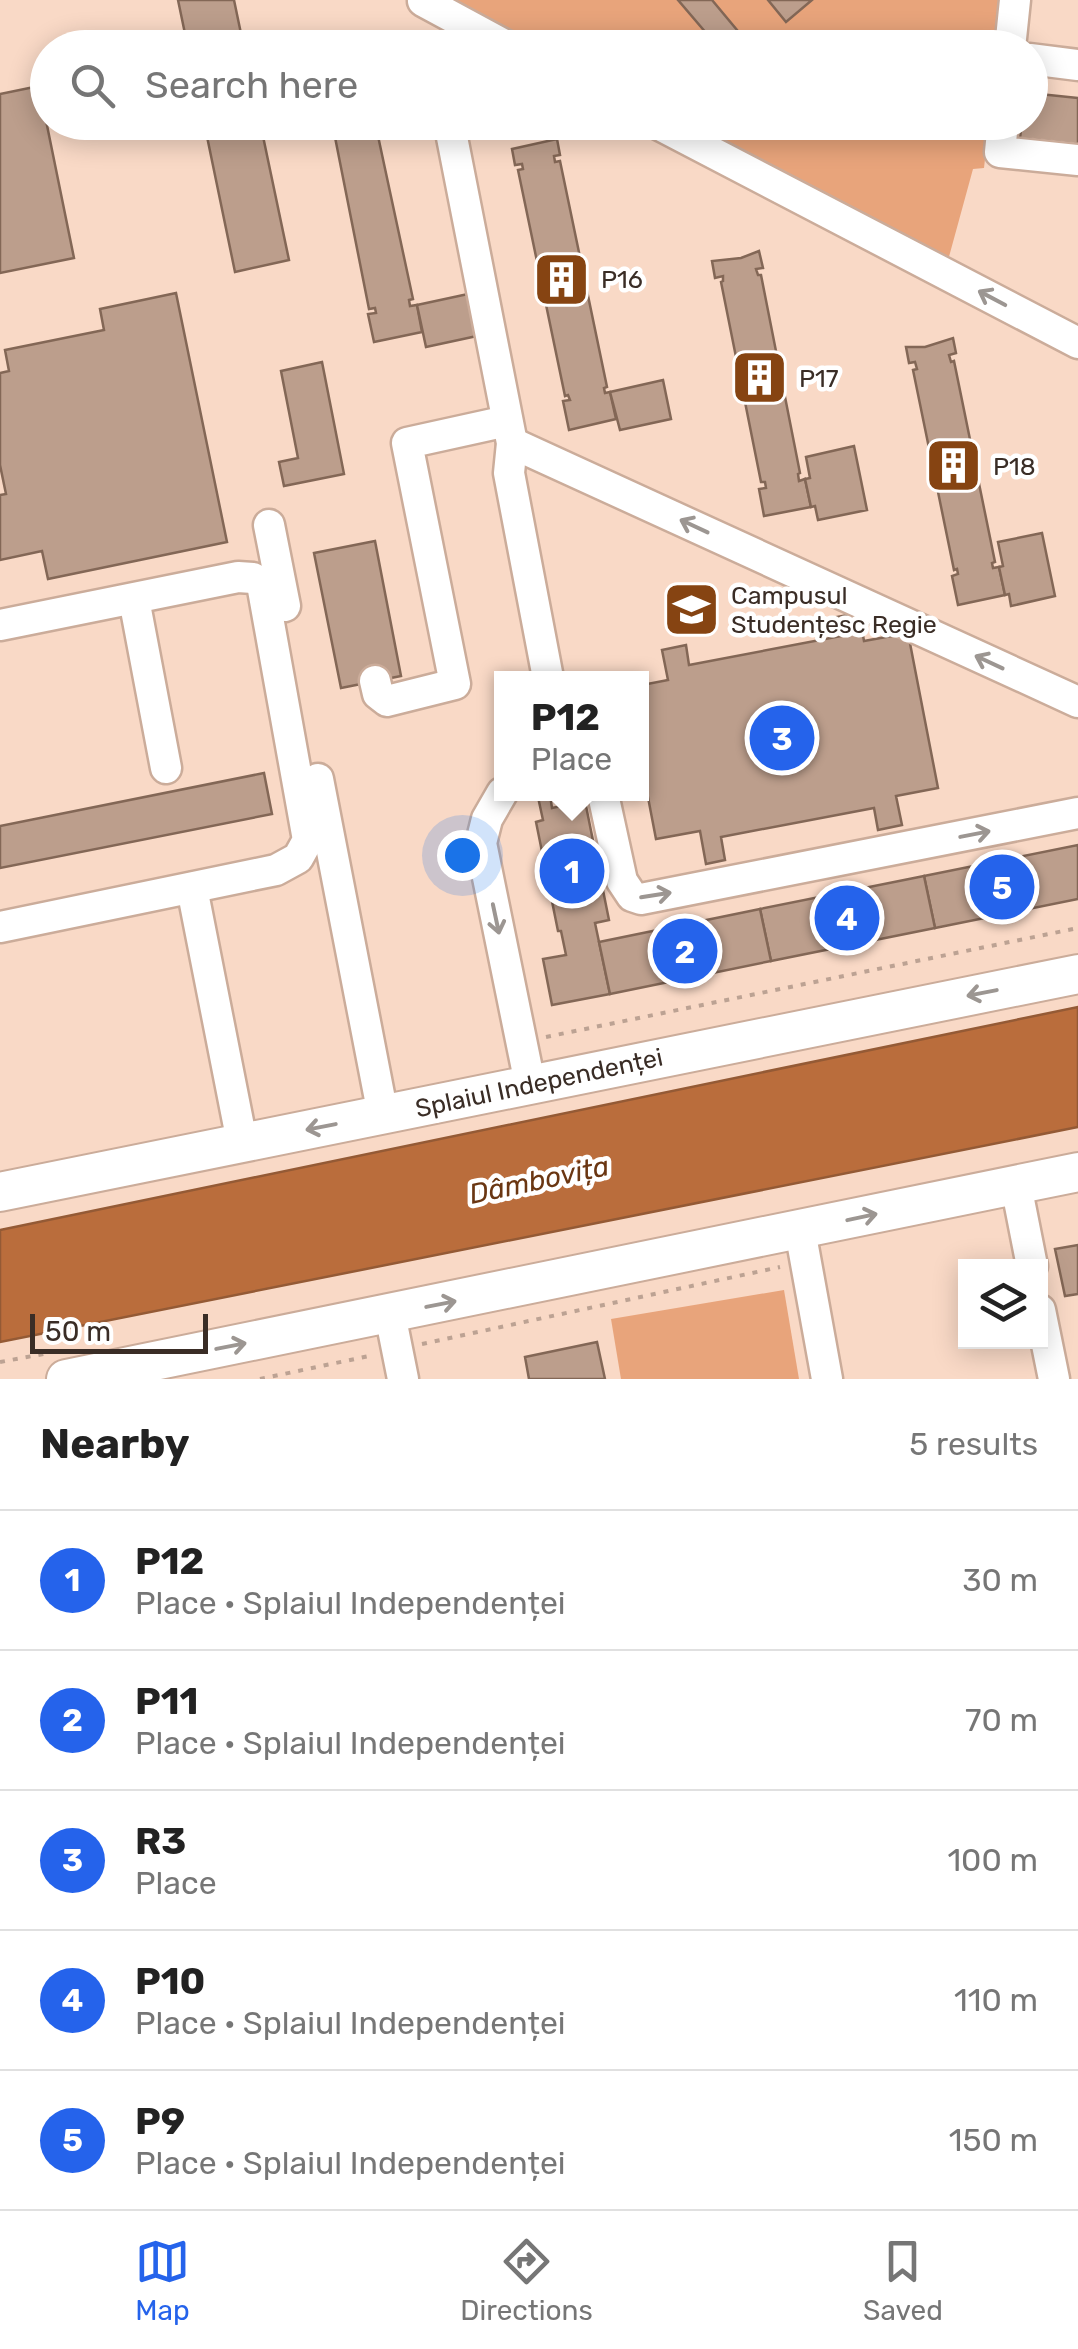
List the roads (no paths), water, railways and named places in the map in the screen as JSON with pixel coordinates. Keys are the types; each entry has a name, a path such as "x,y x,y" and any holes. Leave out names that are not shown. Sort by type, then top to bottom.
{"main road":[{"name":"Splaiul Independenței","path":"0,1192 1078,974"},
{"path":"66,1379 397,1347 803,1246 1016,1184 1078,1172"}],"street":[{"path":"1012,30 1015,0"},
{"path":"423,1 478,30"},
{"path":"1048,61 1078,65"},
{"path":"453,140 509,432 508,473 547,671"},
{"path":"689,140 1078,343"},
{"path":"1011,140 1078,160"},
{"path":"374,681 378,694 387,700 455,684 407,443 509,432 1078,702"},
{"path":"269,525 383,1115"},
{"path":"0,625 238,577 253,578 262,584 308,840 298,858 276,870 0,926"},
{"path":"134,599 166,768"},
{"path":"497,801 487,818 481,844 530,1084"},
{"path":"605,801 622,881 632,896 641,899 1078,814"},
{"path":"192,888 242,1142"},
{"path":"1016,1184 1031,1259"},
{"path":"803,1246 827,1379"},
{"path":"1048,1349 1054,1379"}],"water":[{"name":"Dâmbovița","path":"1078,1007 1078,1127 0,1342 0,1230"}],"place":[{"name":"P16","path":"562,279"},
{"name":"P17","path":"760,378"},
{"name":"P18","path":"954,466"},
{"name":"Campusul Studențesc Regie","path":"692,609"},
{"name":"R3","path":"782,738"},
{"name":"P12","path":"572,871"},
{"name":"P9","path":"1002,887"},
{"name":"P10","path":"847,918"},
{"name":"P11","path":"685,951"}]}
